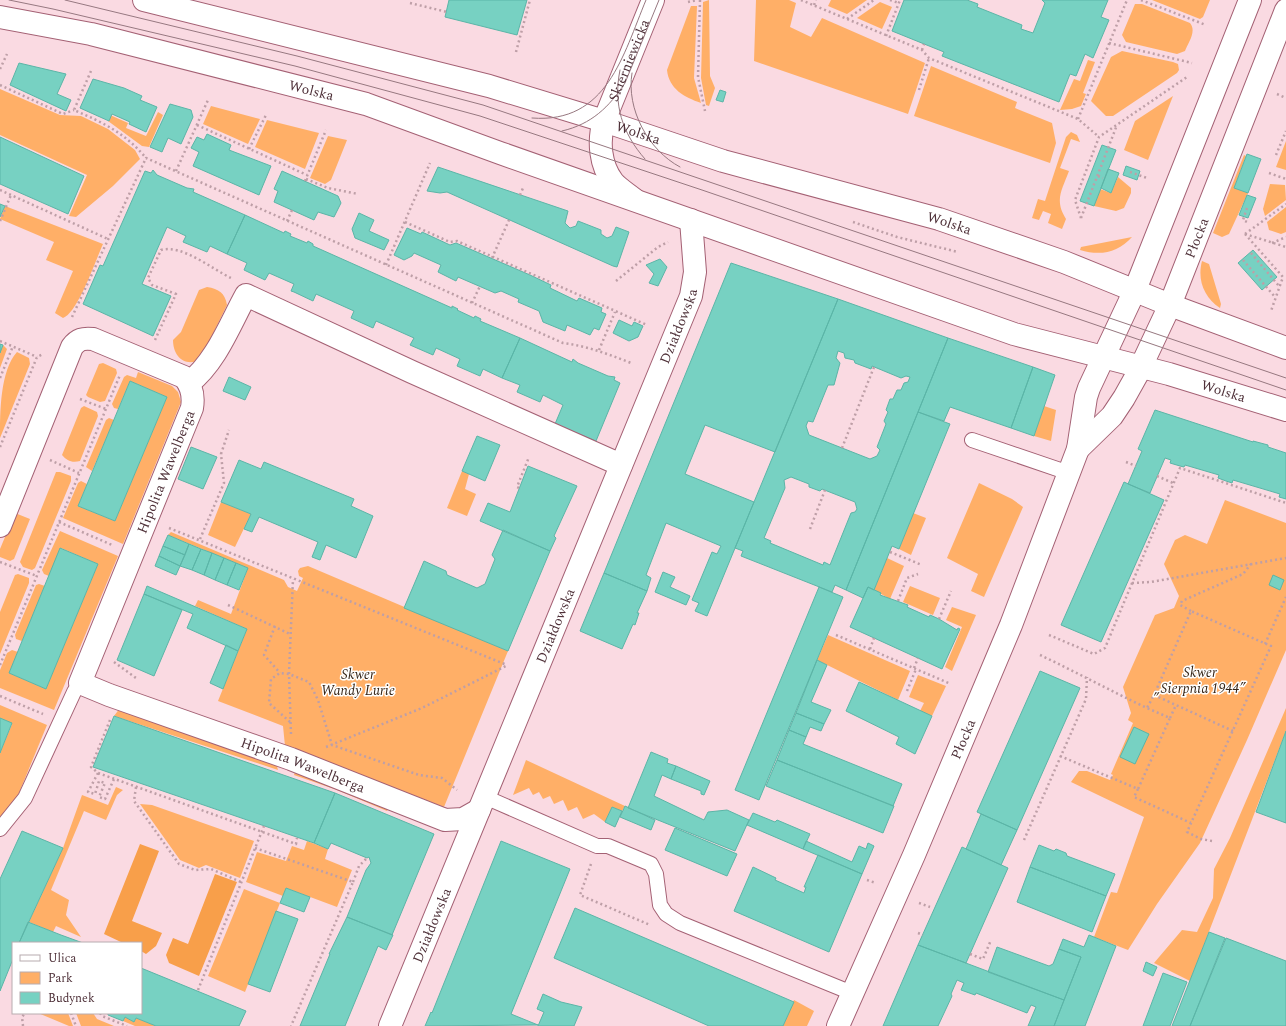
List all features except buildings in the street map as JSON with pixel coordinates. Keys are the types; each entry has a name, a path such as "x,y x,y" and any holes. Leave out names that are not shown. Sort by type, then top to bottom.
{"street":[{"name":"Wolska","path":"144,0 468,80 604,121 723,161 939,219 1064,262 1170,305 1286,348"},
{"name":"Skierniewicka","path":"604,121 653,0"},
{"name":"Płocka","path":"838,1026 914,855 1008,632 1078,449 1086,397 1135,290 1250,0"},
{"name":"Płocka","path":"1078,449 1112,416 1124,398 1170,305 1286,10"},
{"name":"Wolska","path":"0,17 91,34 366,104 1014,334 1141,366 1286,410"},
{"name":"Wolska","path":"604,121 601,135 601,151 606,167 613,182 636,201"},
{"name":"Działdowska","path":"390,1026 691,296 696,272 691,220"},
{"path":"0,526 72,347 76,342 83,338 93,339 186,380 200,375 208,364 246,295 412,372 621,465"},
{"name":"Hipolita Wawelberga","path":"186,380 194,399 192,408 80,683 109,696 291,759 445,820 463,819 482,804"}],"lane":[{"path":"972,440 1069,473"},
{"name":"Hipolita Wawelberga","path":"0,828 25,798 60,721 80,683"},
{"path":"482,804 597,846 608,846 651,864 656,874 660,905 666,914 680,924 852,993"}],"path":[{"path":"516,52 530,0"},
{"path":"688,2 698,0 698,77 705,111"},
{"path":"801,0 922,50 930,58 1078,119 1099,137"},
{"path":"814,5 816,0"},
{"path":"847,19 874,0"},
{"path":"886,36 899,2 890,0"},
{"path":"1078,119 1127,0"},
{"path":"1141,0 1206,25"},
{"path":"410,2 447,12"},
{"path":"1109,43 1192,63"},
{"path":"922,50 924,44"},
{"path":"0,68 7,54"},
{"path":"919,90 930,58"},
{"path":"74,110 91,71"},
{"path":"1117,125 1081,218 1075,200 1099,137 1187,77"},
{"path":"0,85 63,114 74,110 109,125 137,147 146,158 563,344 580,345 599,350 631,363"},
{"path":"176,171 208,100"},
{"path":"249,149 266,115"},
{"path":"197,125 307,176"},
{"path":"326,130 305,180 328,188 358,194"},
{"path":"1276,155 1286,131"},
{"path":"70,323 146,158"},
{"path":"386,265 430,162"},
{"path":"1130,172 1147,178"},
{"path":"1269,173 1286,179"},
{"path":"1098,176 1103,178"},
{"path":"520,195 523,188"},
{"path":"0,190 108,239"},
{"path":"0,221 11,195"},
{"path":"1245,234 1286,204"},
{"path":"1247,208 1243,220 1249,223"},
{"path":"287,220 292,210"},
{"path":"492,257 510,220"},
{"path":"846,220 897,237 965,255"},
{"path":"405,222 450,242 457,241 647,325"},
{"path":"1245,234 1286,247"},
{"path":"1245,234 1284,278 1279,287 1271,311"},
{"path":"1271,243 1286,237"},
{"path":"616,281 658,247 668,242"},
{"path":"1251,254 1279,287"},
{"path":"1243,260 1276,297"},
{"path":"472,303 480,286"},
{"path":"599,350 615,312"},
{"path":"0,341 37,357 45,354 46,350"},
{"path":"0,378 13,346"},
{"path":"0,447 37,357"},
{"path":"842,448 874,367"},
{"path":"0,665 120,374"},
{"path":"80,399 106,409"},
{"path":"200,540 224,483 221,454 229,430"},
{"path":"519,488 516,487 529,457"},
{"path":"55,462 79,473"},
{"path":"1126,462 1136,466"},
{"path":"1049,635 1094,654 1101,652 1105,648 1180,467 1286,503"},
{"path":"1157,476 1173,484"},
{"path":"810,529 825,490"},
{"path":"147,519 508,665 422,708 322,749"},
{"path":"59,522 133,554"},
{"path":"890,552 922,565"},
{"path":"1132,583 1151,582 1286,558"},
{"path":"0,562 37,576"},
{"path":"1212,841 1201,839 1187,832 1271,646 1180,605 1182,601 1243,574 1251,564"},
{"path":"898,601 907,578 918,574"},
{"path":"293,579 288,674 290,722 293,738"},
{"path":"939,619 951,591"},
{"path":"1265,644 1286,597"},
{"path":"228,605 290,634"},
{"path":"1148,708 1191,611"},
{"path":"275,626 264,655 280,673"},
{"path":"836,635 951,684"},
{"path":"870,650 874,638"},
{"path":"1040,655 1087,677 1105,688 1170,718"},
{"path":"112,658 116,664 143,680"},
{"path":"907,691 918,658"},
{"path":"290,722 269,703 271,679 280,673 288,674 309,682 318,700 332,744"},
{"path":"1024,840 1086,700 1087,677"},
{"path":"1154,695 1233,731"},
{"path":"0,696 60,721"},
{"path":"1176,705 1134,797 1191,823"},
{"path":"112,715 91,767 98,773 296,844 297,838"},
{"path":"332,744 418,775 442,778 457,790"},
{"path":"1060,756 1138,790"},
{"path":"98,773 88,792 94,794 99,781 105,783 99,797 106,799 114,779"},
{"path":"136,787 134,801 179,864 195,870 210,869 241,882"},
{"path":"198,990 264,826"},
{"path":"255,848 352,882"},
{"path":"291,1026 359,866 367,858"},
{"path":"918,933 922,935"},
{"path":"970,954 983,959 991,940"},
{"path":"23,1026 22,1017 24,1014"},
{"path":"71,1014 76,1026"},
{"path":"101,1014 102,1016 125,1026"}],"green space":[{"path":"709,0 710,76 715,88 709,106 706,105 701,78 703,2"},
{"path":"756,0 789,0 796,3 790,27 811,37 822,18 925,63 908,114 754,61"},
{"path":"831,0 867,0 847,14 828,6"},
{"path":"1152,0 1210,0 1203,17 1200,19"},
{"path":"880,2 892,7 882,29 857,18"},
{"path":"1135,4 1142,4 1190,23 1193,30 1185,51 1177,54 1126,42 1122,35"},
{"path":"691,6 697,6 694,78 701,103 683,95 678,91 668,77 667,70"},
{"path":"1122,51 1173,62 1178,64 1179,70 1177,73 1113,116 1106,116 1091,101 1111,57"},
{"path":"1088,60 1095,62 1083,93 1086,94 1081,106 1072,109 1060,110 1074,79 1080,81"},
{"path":"931,66 1017,102 1015,108 1052,123 1056,143 1050,163 914,116"},
{"path":"0,89 60,115 81,116 108,129 135,150 140,159 113,186 76,217 69,216 87,175 0,135"},
{"path":"1173,96 1148,160 1124,150 1135,121"},
{"path":"211,106 260,119 248,144 203,124"},
{"path":"158,112 163,115 149,147 142,146 108,121 110,115 128,123 126,128 146,136"},
{"path":"267,120 319,133 305,169 255,147"},
{"path":"1071,132 1077,135 1080,142 1071,139 1060,168 1069,171 1060,195 1060,206 1066,219 1062,229 1048,223 1051,214 1043,211 1039,220 1032,218 1038,199 1045,201 1066,137"},
{"path":"328,136 347,140 331,180 325,184 310,178"},
{"path":"1286,141 1286,170 1276,167"},
{"path":"1244,155 1246,156 1234,188 1248,193 1229,234 1222,237 1213,233"},
{"path":"1118,177 1131,188 1131,193 1124,208 1116,211 1094,206 1100,189 1111,193"},
{"path":"1270,184 1285,185 1286,200 1265,216 1263,209"},
{"path":"5,206 103,244 75,306 69,314 63,318 55,313 73,271 46,260 54,242 0,219"},
{"path":"1286,207 1286,232 1281,234 1269,230 1267,222"},
{"path":"1132,237 1121,247 1108,252 1095,253 1080,250 1081,247"},
{"path":"1202,261 1209,264 1221,304 1220,308 1214,304 1203,288 1200,275"},
{"path":"207,287 221,292 225,297 227,305 200,360 194,362 184,361 177,355 173,340 181,332 199,290"},
{"path":"3,345 7,349 0,368 0,353"},
{"path":"17,352 29,358 30,364 0,438 0,416 4,381 11,360"},
{"path":"103,363 116,369 117,373 105,401 100,402 86,395 99,364"},
{"path":"138,372 172,386 178,392 181,402 123,544 63,518 78,483 81,481 87,484 78,506 115,521 167,397 130,381 118,409 114,408 112,404 124,377 127,375 136,378"},
{"path":"84,406 97,412 98,416 80,461 72,462 62,455 81,408"},
{"path":"1044,406 1056,410 1051,441 1034,436"},
{"path":"109,418 114,420 92,471 86,467 106,420"},
{"path":"462,471 469,474 465,489 476,494 467,516 447,508"},
{"path":"56,472 71,476 71,481 35,568 32,570 23,567 20,562"},
{"path":"979,483 1012,499 1023,507 984,597 971,591 978,574 947,558"},
{"name":"Skwer „Sierpnia 1944”","path":"1225,500 1286,523 1286,650 1200,843 1157,904 1128,950 1094,937 1111,892 1117,893 1144,817 1071,782 1079,771 1087,771 1110,780 1113,775 1111,774 1133,723 1128,720 1131,713 1123,687 1155,615 1174,608 1179,596 1164,564 1175,540 1185,535 1207,544"},
{"path":"221,502 251,514 235,547 208,535"},
{"path":"15,513 30,519 14,559 10,561 0,557 0,549"},
{"path":"913,513 926,518 911,555 899,549"},
{"path":"60,531 118,556 54,710 0,688 0,670 7,653 12,650 18,652 9,673 46,689 98,564 61,548 49,576 44,574 42,570"},
{"name":"Skwer Wandy Lurie","path":"171,532 284,580 288,587 297,591 303,578 299,576 298,571 300,568 308,566 508,651 444,807 285,746 283,726 218,701 247,629 195,606 198,600 231,614 248,568 168,535"},
{"path":"887,558 904,566 890,599 874,590"},
{"path":"18,574 29,578 29,583 0,654 0,612 15,575"},
{"path":"39,584 45,586 22,641 16,639 15,635 36,585"},
{"path":"910,586 940,598 933,615 903,602"},
{"path":"952,607 976,615 952,671 945,667 962,627 946,620"},
{"path":"828,635 910,671 898,700 817,660"},
{"path":"918,675 946,686 932,716 920,711 924,703 909,697"},
{"path":"0,705 47,725 14,805 0,817 0,753 12,724 0,718"},
{"path":"120,708 276,763 278,770 114,716"},
{"path":"1286,708 1286,731 1190,981 1154,963 1182,930 1197,932 1213,898 1214,869 1230,838"},
{"path":"526,760 625,806 622,811 612,807 605,822 594,814 583,819 577,807 568,811 563,800 554,804 550,796 543,799 539,792 533,795 529,788 513,795"},
{"path":"295,772 389,807 387,811 337,790 294,775"},
{"path":"116,787 123,790 117,795 106,820 84,811 51,890 69,900 66,915 81,937 56,926 53,932 29,922 63,848 82,795 108,805"},
{"path":"140,804 152,805 254,841 240,878 206,865 199,868 180,860"},
{"path":"307,841 328,849 325,859 352,870 337,907 286,888 283,896 246,882 257,852 286,861 292,846 304,850"},
{"path":"244,889 280,903 245,992 208,976"},
{"path":"794,1000 814,1011 807,1026 783,1026"},
{"path":"40,1014 68,1014 73,1026 69,1026"},
{"path":"76,1014 94,1014 97,1019 114,1026 81,1026"},
{"path":"125,1017 134,1022 136,1018 156,1026 135,1026 123,1021"}],"shaded area":[{"path":"140,844 159,851 132,921 162,933 156,946 146,954 142,952 142,942 121,942 104,934"},
{"path":"215,874 237,882 199,976 169,963 166,955 173,938 188,944"}],"tram line":[{"path":"9,0 295,66 480,116 702,190 1286,390"},
{"path":"65,0 297,56 483,105 1286,378"},
{"path":"532,118 557,117 578,110 595,98 608,82 620,63 646,0"},
{"path":"562,131 573,128 591,119 606,107 619,92 625,83 659,0"},
{"path":"620,70 618,95 621,118 630,139 645,159"},
{"path":"632,73 632,100 642,127 658,150 680,167"}]}
